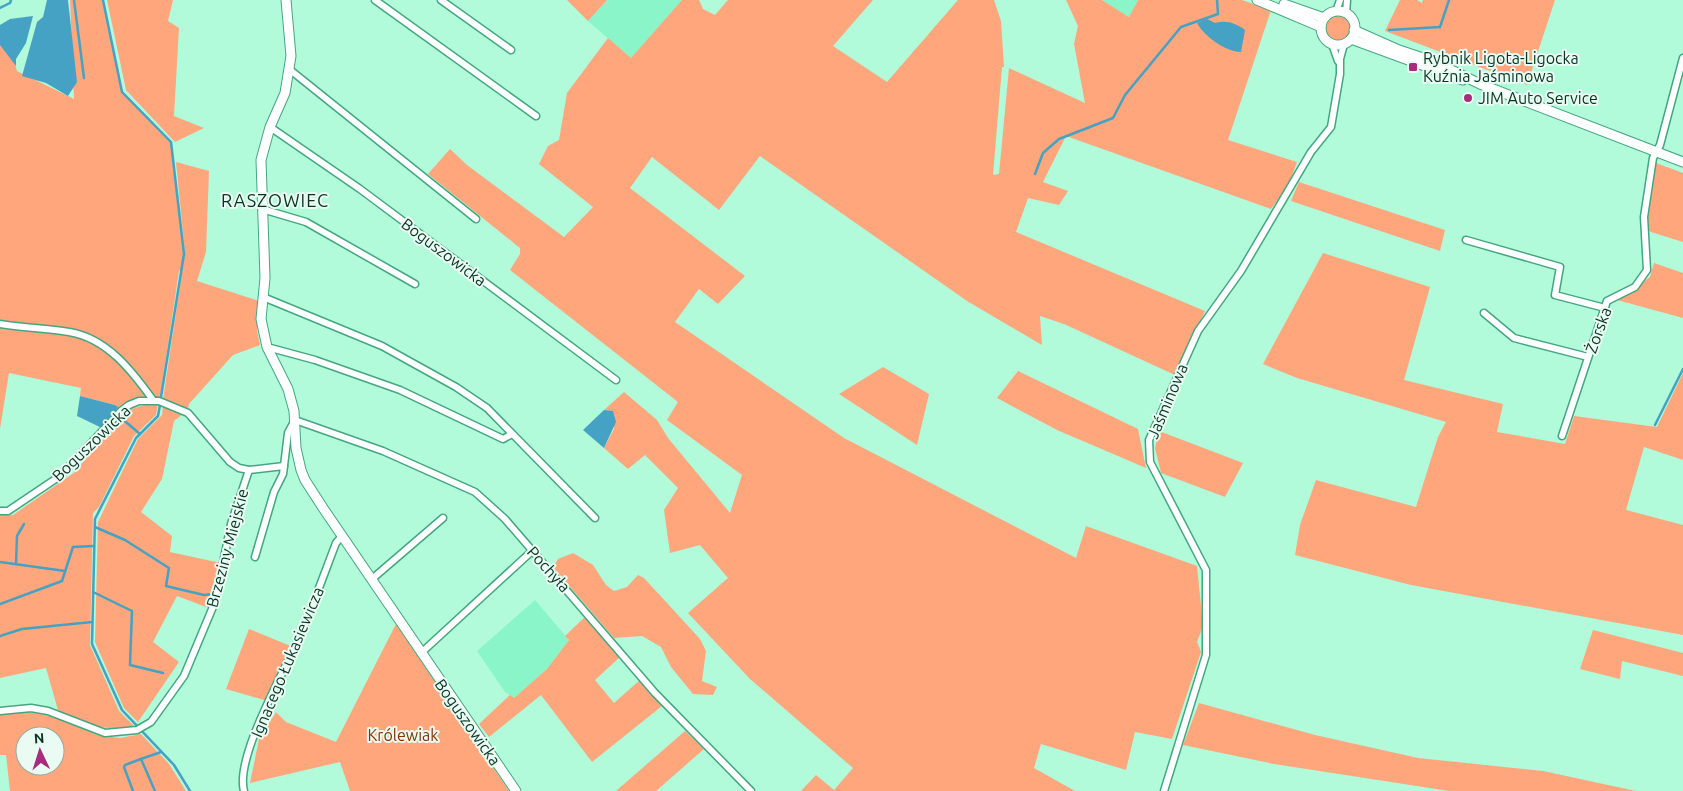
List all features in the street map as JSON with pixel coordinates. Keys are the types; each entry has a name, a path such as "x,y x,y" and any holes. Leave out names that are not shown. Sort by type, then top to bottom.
{"street":[{"name":"Boguszowicka","path":"286,0 292,56 284,93 270,127 261,160 265,278 261,319 267,347 288,390 295,420 296,448 304,480 516,791"},
{"path":"375,0 536,116"},
{"path":"441,0 511,50"},
{"path":"1257,0 1321,27"},
{"path":"1273,0 1324,18"},
{"path":"1336,12 1340,0"},
{"path":"1346,14 1347,0"},
{"path":"1350,37 1352,20 1346,14 1336,12 1324,18 1321,27 1323,36 1332,44 1350,37 1451,78 1480,84 1683,162"},
{"name":"Jaśminowa","path":"1164,791 1206,655 1206,570 1150,462 1149,440 1198,331 1241,271 1311,152 1331,127 1339,65 1350,37"},
{"name":"Jaśminowa","path":"1332,44 1339,65"},
{"name":"Żorska","path":"1562,436 1608,301 1635,287 1647,270 1644,217 1654,158 1683,58"},
{"path":"289,69 476,219"},
{"name":"Boguszowicka","path":"270,127 368,195 616,380"},
{"path":"262,208 306,222 414,284"},
{"path":"1466,240 1560,267 1555,295 1605,308"},
{"path":"263,297 382,346 456,387 487,408 595,518"},
{"path":"1484,313 1514,338 1588,357"},
{"path":"0,324 70,332 87,338 119,359 153,400"},
{"path":"267,347 315,360 400,390 503,439 512,434"},
{"name":"Boguszowicka","path":"0,510 8,511 60,476 125,408 134,403 153,400 176,406 188,413 230,462 249,470"},
{"path":"255,557 284,466 288,433 295,420"},
{"name":"Pochyła","path":"295,420 383,451 475,492 504,519 569,591 655,693 751,791"},
{"path":"249,470 284,466"},
{"name":"Brzeziny Miejskie","path":"0,711 40,710 106,733 140,729 159,714 184,676 215,602 231,524 249,470"},
{"path":"372,579 443,518"},
{"name":"Ignacego Łukasiewicza","path":"244,791 244,773 256,731 297,643 336,543 342,536"},
{"path":"421,653 532,551"}],"shaded area":[{"path":"607,0 682,0 631,58 588,21"},
{"path":"1102,0 1138,0 1129,17"},
{"path":"535,600 569,640 547,669 514,698 505,692 477,651"}],"green space":[{"path":"70,0 103,0 122,92 171,142 184,254 181,270 179,271 160,398 155,397 131,369 147,398 116,412 115,405 80,396 81,388 9,373 0,429 0,327 78,334 0,324 0,42 14,61 17,71 74,99"},
{"path":"107,0 173,0 168,21 179,28 174,116 204,128 175,142 126,90"},
{"path":"567,0 607,0 588,21"},
{"path":"682,0 699,0 703,9 715,15 728,0 873,0 833,46 887,82 958,0 994,0 1001,21 1004,67 1002,67 993,175 999,174 1009,68 1085,103 1074,44 1078,26 1066,0 1102,0 1129,17 1138,0 1242,0 1271,10 1228,140 1297,162 1289,184 1271,209 1066,136 1043,182 1068,191 1059,205 1028,198 1016,232 1205,311 1175,375 1064,324 1040,316 1042,345 967,301 760,156 719,210 652,157 630,188 745,276 718,304 699,289 675,322 844,438 1076,558 1086,526 1197,566 1203,626 1197,642 1201,652 1172,739 1135,732 1126,770 1041,744 1034,768 1075,791 801,791 816,775 834,790 853,768 750,679 688,613 728,578 700,545 670,553 664,510 678,488 645,455 628,469 604,448 614,429 612,411 604,410 624,392 657,420 668,438 730,513 742,475 667,420 678,402 510,270 520,254 520,248 428,174 450,149 467,165 564,237 593,207 539,164 548,146 559,140 567,93 608,38 631,58"},
{"path":"1400,0 1417,0 1422,3 1423,0 1555,0 1527,85 1385,31"},
{"path":"1338,16 1346,20 1350,28 1346,36 1338,40 1330,36 1326,28 1330,20"},
{"path":"176,162 209,171 206,252 197,281 259,301 257,331 260,345 233,355 189,404 188,409 163,399 185,253"},
{"path":"1656,163 1683,173 1683,242 1651,232 1644,226"},
{"path":"1299,182 1445,230 1440,251 1291,201"},
{"path":"1323,253 1430,287 1404,380 1503,404 1497,432 1565,444 1574,416 1657,427 1683,373 1683,460 1644,447 1626,510 1683,525 1683,635 1411,585 1295,555 1300,525 1316,480 1416,507 1438,437 1446,422 1297,378 1263,364"},
{"path":"1654,263 1683,273 1683,318 1617,300 1650,277"},
{"path":"883,367 929,394 917,445 839,394"},
{"path":"1018,371 1138,429 1146,468 1057,430 997,398"},
{"path":"151,403 158,403 156,415 134,436 99,507 93,513 90,645 119,711 136,728 104,728 78,720 58,710 46,668 0,678 0,514 13,515 75,472 125,411"},
{"path":"163,405 183,414 174,421 162,479 141,512 172,536 170,552 221,563 209,608 177,596 153,642 179,662 138,722 124,708 95,642 98,522 138,439 162,415"},
{"path":"1159,431 1243,463 1225,497 1161,473 1155,448"},
{"path":"573,553 593,565 606,585 614,591 627,587 638,575 644,578 700,639 706,651 702,681 717,687 713,695 693,694 671,667 661,647 642,636 614,638 553,567 558,559"},
{"path":"586,616 620,657 595,680 614,703 640,680 662,706 592,762 541,695 489,737 479,724 510,695 514,698 547,669 569,640 565,636"},
{"name":"Królewiak","path":"396,624 509,791 350,791 340,762 250,783 259,739 276,712 286,722 336,742"},
{"path":"249,629 293,647 266,703 264,700 226,689"},
{"path":"1593,630 1683,653 1683,676 1622,661 1620,679 1580,669"},
{"path":"1199,703 1315,735 1418,758 1543,771 1636,791 1449,791 1274,764 1183,745"},
{"path":"29,712 56,717 97,735 120,738 141,734 169,764 186,791 10,791 6,755 0,755 0,714"},
{"path":"685,731 704,749 656,791 616,791"}],"water":[{"path":"47,0 68,0 77,82 68,96 46,83 22,76 37,22 43,17"},
{"path":"33,16 26,43 16,59 16,66 0,45 0,25 10,19"},
{"path":"1207,19 1215,23 1231,23 1245,30 1241,52 1222,46 1205,33 1197,23"},
{"path":"80,396 118,407 102,428 77,416"},
{"path":"604,410 613,411 616,422 604,448 583,430"}],"waterway":[{"path":"0,8 10,3 11,0"},
{"path":"74,0 84,78"},
{"path":"103,0 122,92 171,142 184,254 161,397"},
{"path":"1035,174 1043,153 1059,139 1113,118 1125,95 1181,27 1218,14 1217,0"},
{"path":"1389,30 1440,27 1449,0"},
{"path":"1655,425 1683,369"},
{"path":"160,405 158,416 136,438 95,519 92,644 122,710 174,765 190,791"},
{"path":"120,417 140,434"},
{"path":"16,564 17,536 24,524"},
{"path":"95,527 125,540 169,568 166,586 204,595 212,594"},
{"path":"0,604 62,581 73,547 94,546"},
{"path":"0,562 65,571"},
{"path":"93,592 132,611 130,665 163,673"},
{"path":"0,636 22,629 92,622"},
{"path":"155,791 141,759 161,752"},
{"path":"133,791 124,767 141,759"}],"place":[{"name":"Rybnik Ligota-Ligocka Kuźnia Jaśminowa","path":"1413,67"},
{"name":"JIM Auto Service","path":"1468,98"}],"district":[{"name":"RASZOWIEC","path":"275,200"}]}
